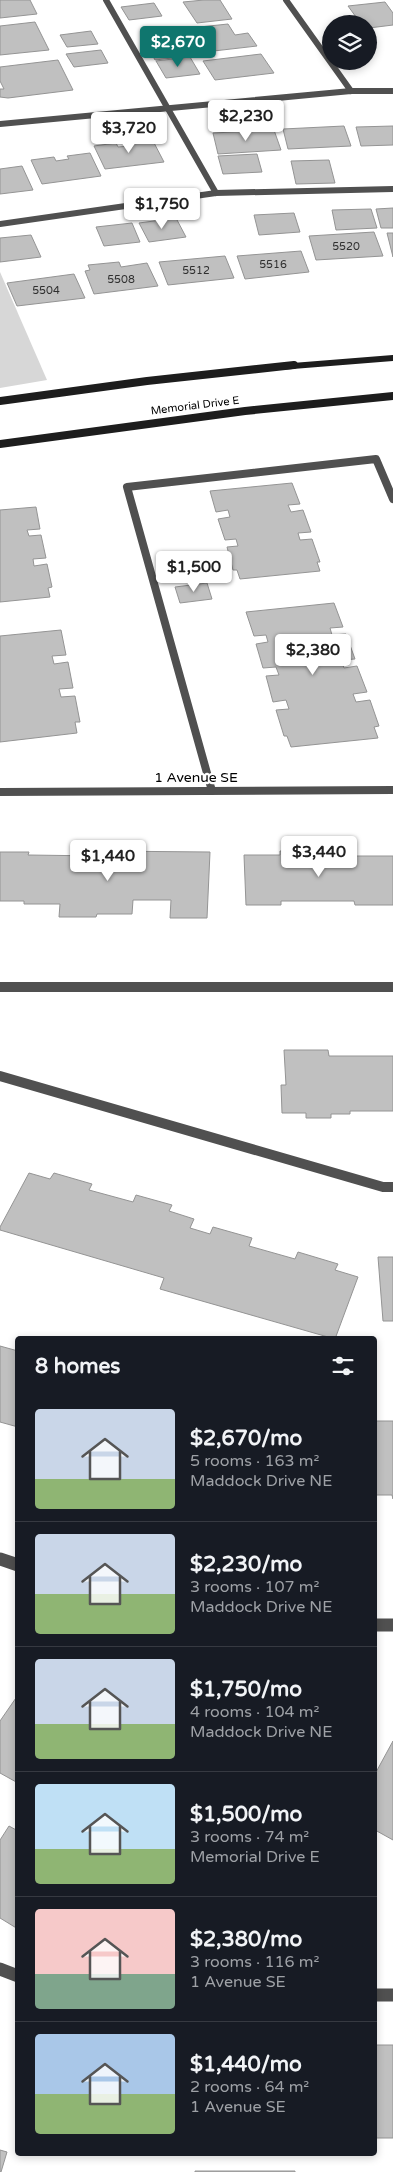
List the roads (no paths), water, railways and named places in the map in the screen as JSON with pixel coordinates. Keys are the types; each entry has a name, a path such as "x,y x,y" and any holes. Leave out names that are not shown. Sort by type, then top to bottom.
{"main road":[{"path":"0,401 174,377 297,364 393,358"},
{"name":"Memorial Drive E","path":"0,444 156,421 317,402 393,396"}],"street":[{"path":"106,0 216,193"},
{"path":"286,0 351,91"},
{"path":"0,124 351,91 393,91"},
{"path":"0,224 216,193 393,189"},
{"path":"212,791 127,487 376,459 393,499"},
{"name":"1 Avenue SE","path":"0,792 393,790"},
{"path":"0,987 393,987"},
{"path":"0,1076 383,1187 393,1187"},
{"path":"0,1559 15,1564"},
{"path":"377,1625 393,1625"},
{"path":"0,1969 15,1975"},
{"path":"377,1995 393,1995"}]}
